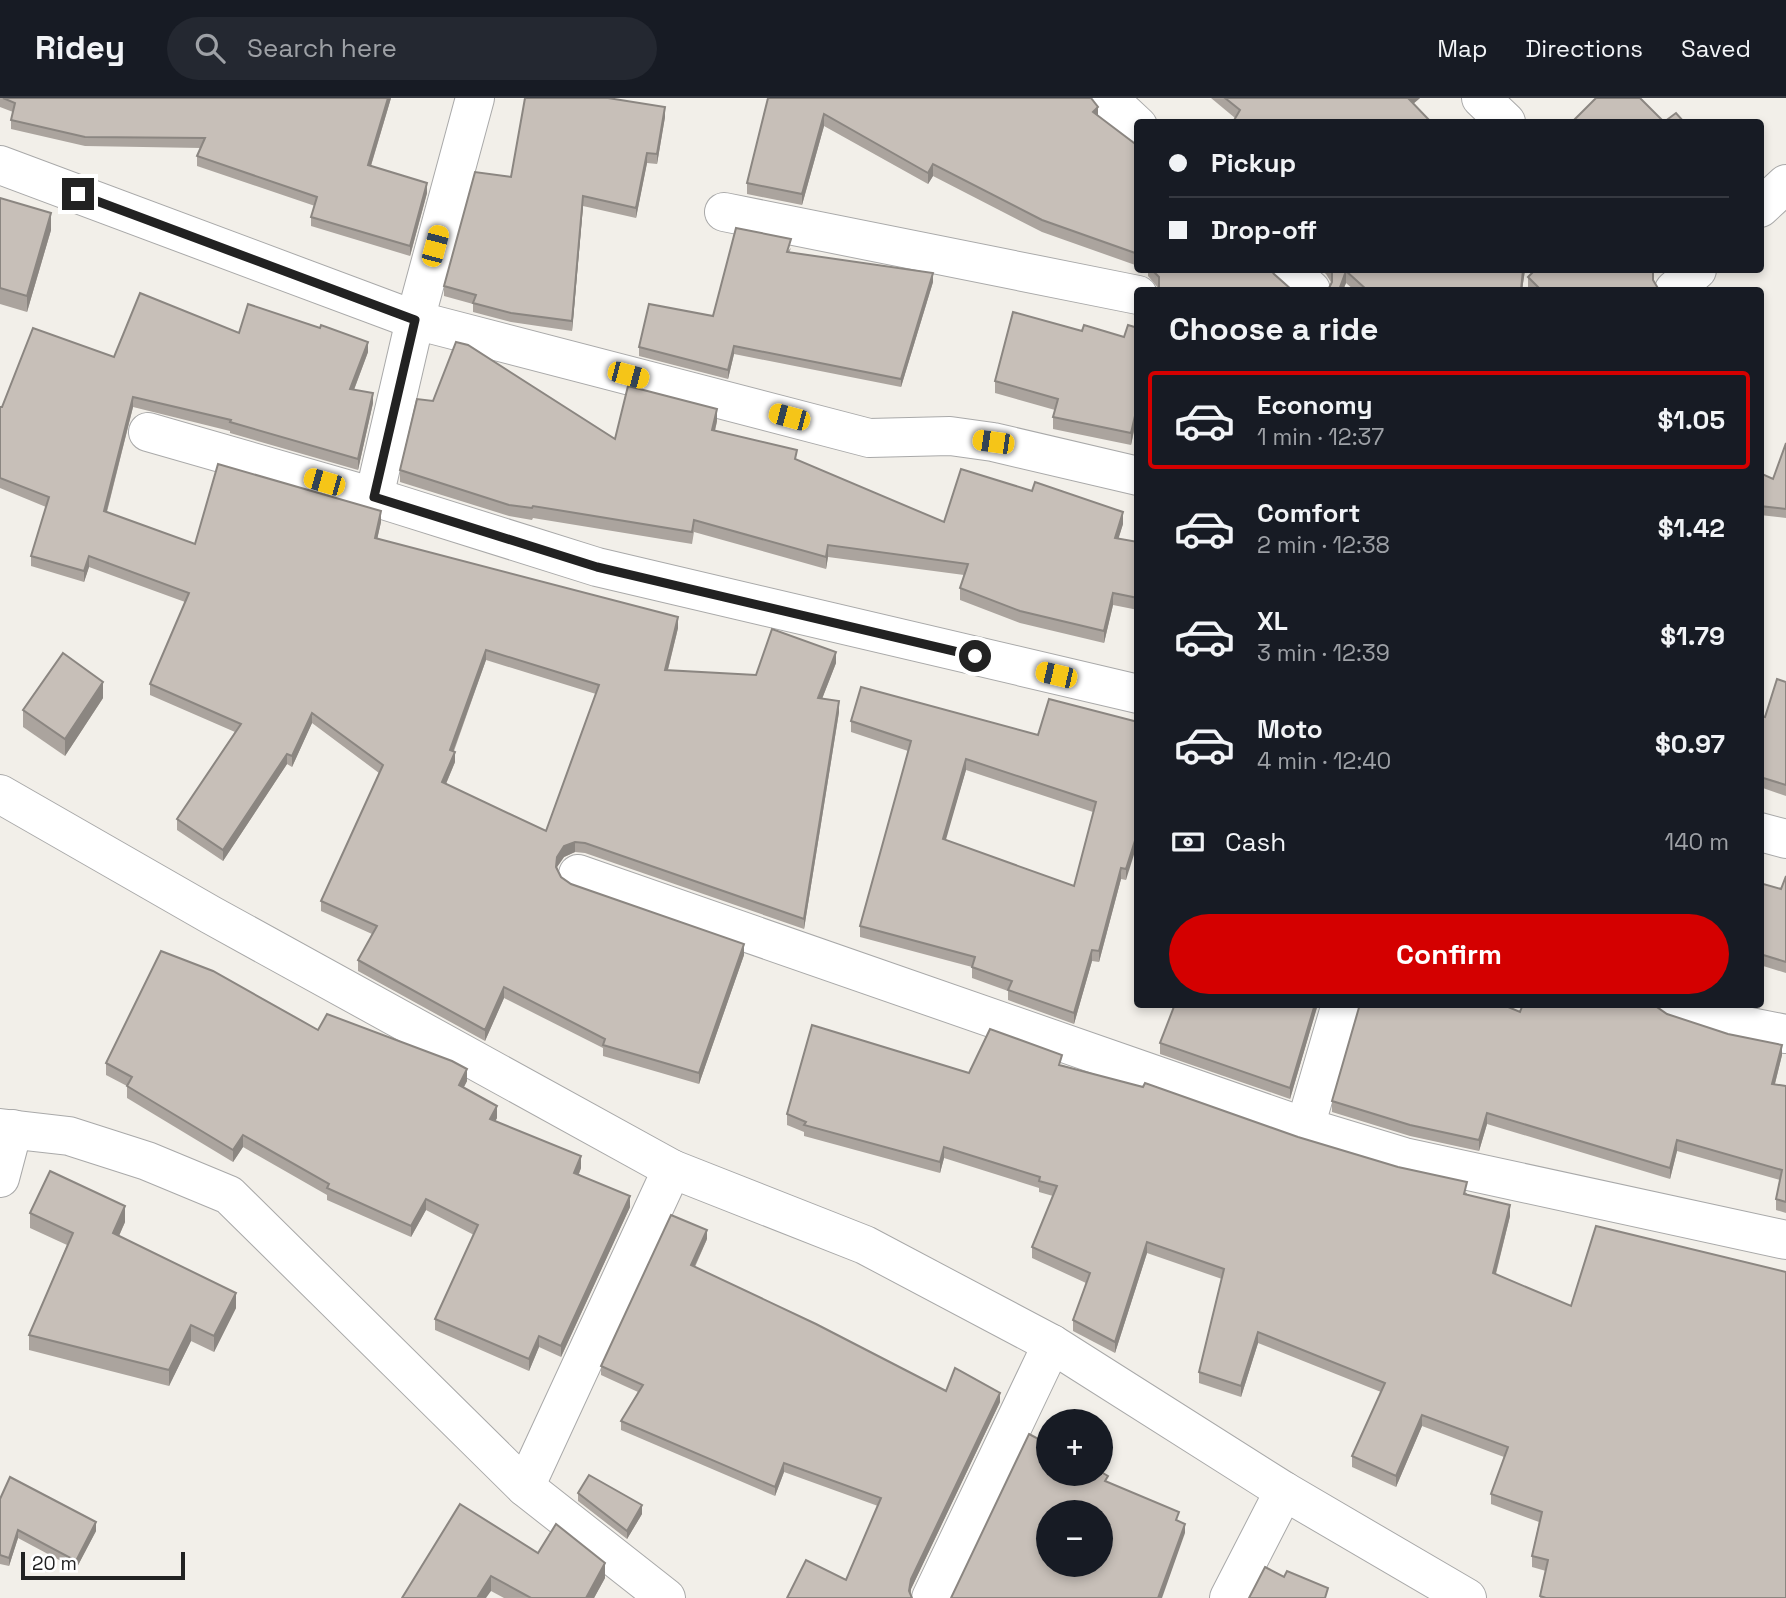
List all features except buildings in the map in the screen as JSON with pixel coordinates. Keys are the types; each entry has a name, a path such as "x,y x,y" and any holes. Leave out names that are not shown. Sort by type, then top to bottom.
{"street":[{"path":"374,497 415,320 475,98"},
{"path":"1108,98 1134,122"},
{"path":"1481,98 1503,119"},
{"path":"0,165 415,320 869,438 950,436 993,442 1134,475"},
{"path":"1764,204 1786,184"},
{"path":"724,212 1134,294"},
{"path":"1292,273 1308,287"},
{"path":"148,432 374,497 597,567 1134,693"},
{"path":"0,794 211,915 672,1169 865,1245 1052,1344 1284,1491 1467,1598"},
{"path":"1764,833 1786,839"},
{"path":"578,874 1305,1126 1404,1157 1786,1240"},
{"path":"1305,1126 1339,1008"},
{"path":"1686,1008 1735,1024 1786,1034"},
{"path":"0,1178 7,1129 69,1136 147,1161 229,1195 525,1487 666,1598"},
{"path":"525,1487 672,1169"},
{"path":"930,1598 1052,1344"},
{"path":"1229,1598 1284,1491"}],"route":[{"path":"78,194 415,320 374,497 597,567 975,656"}]}
